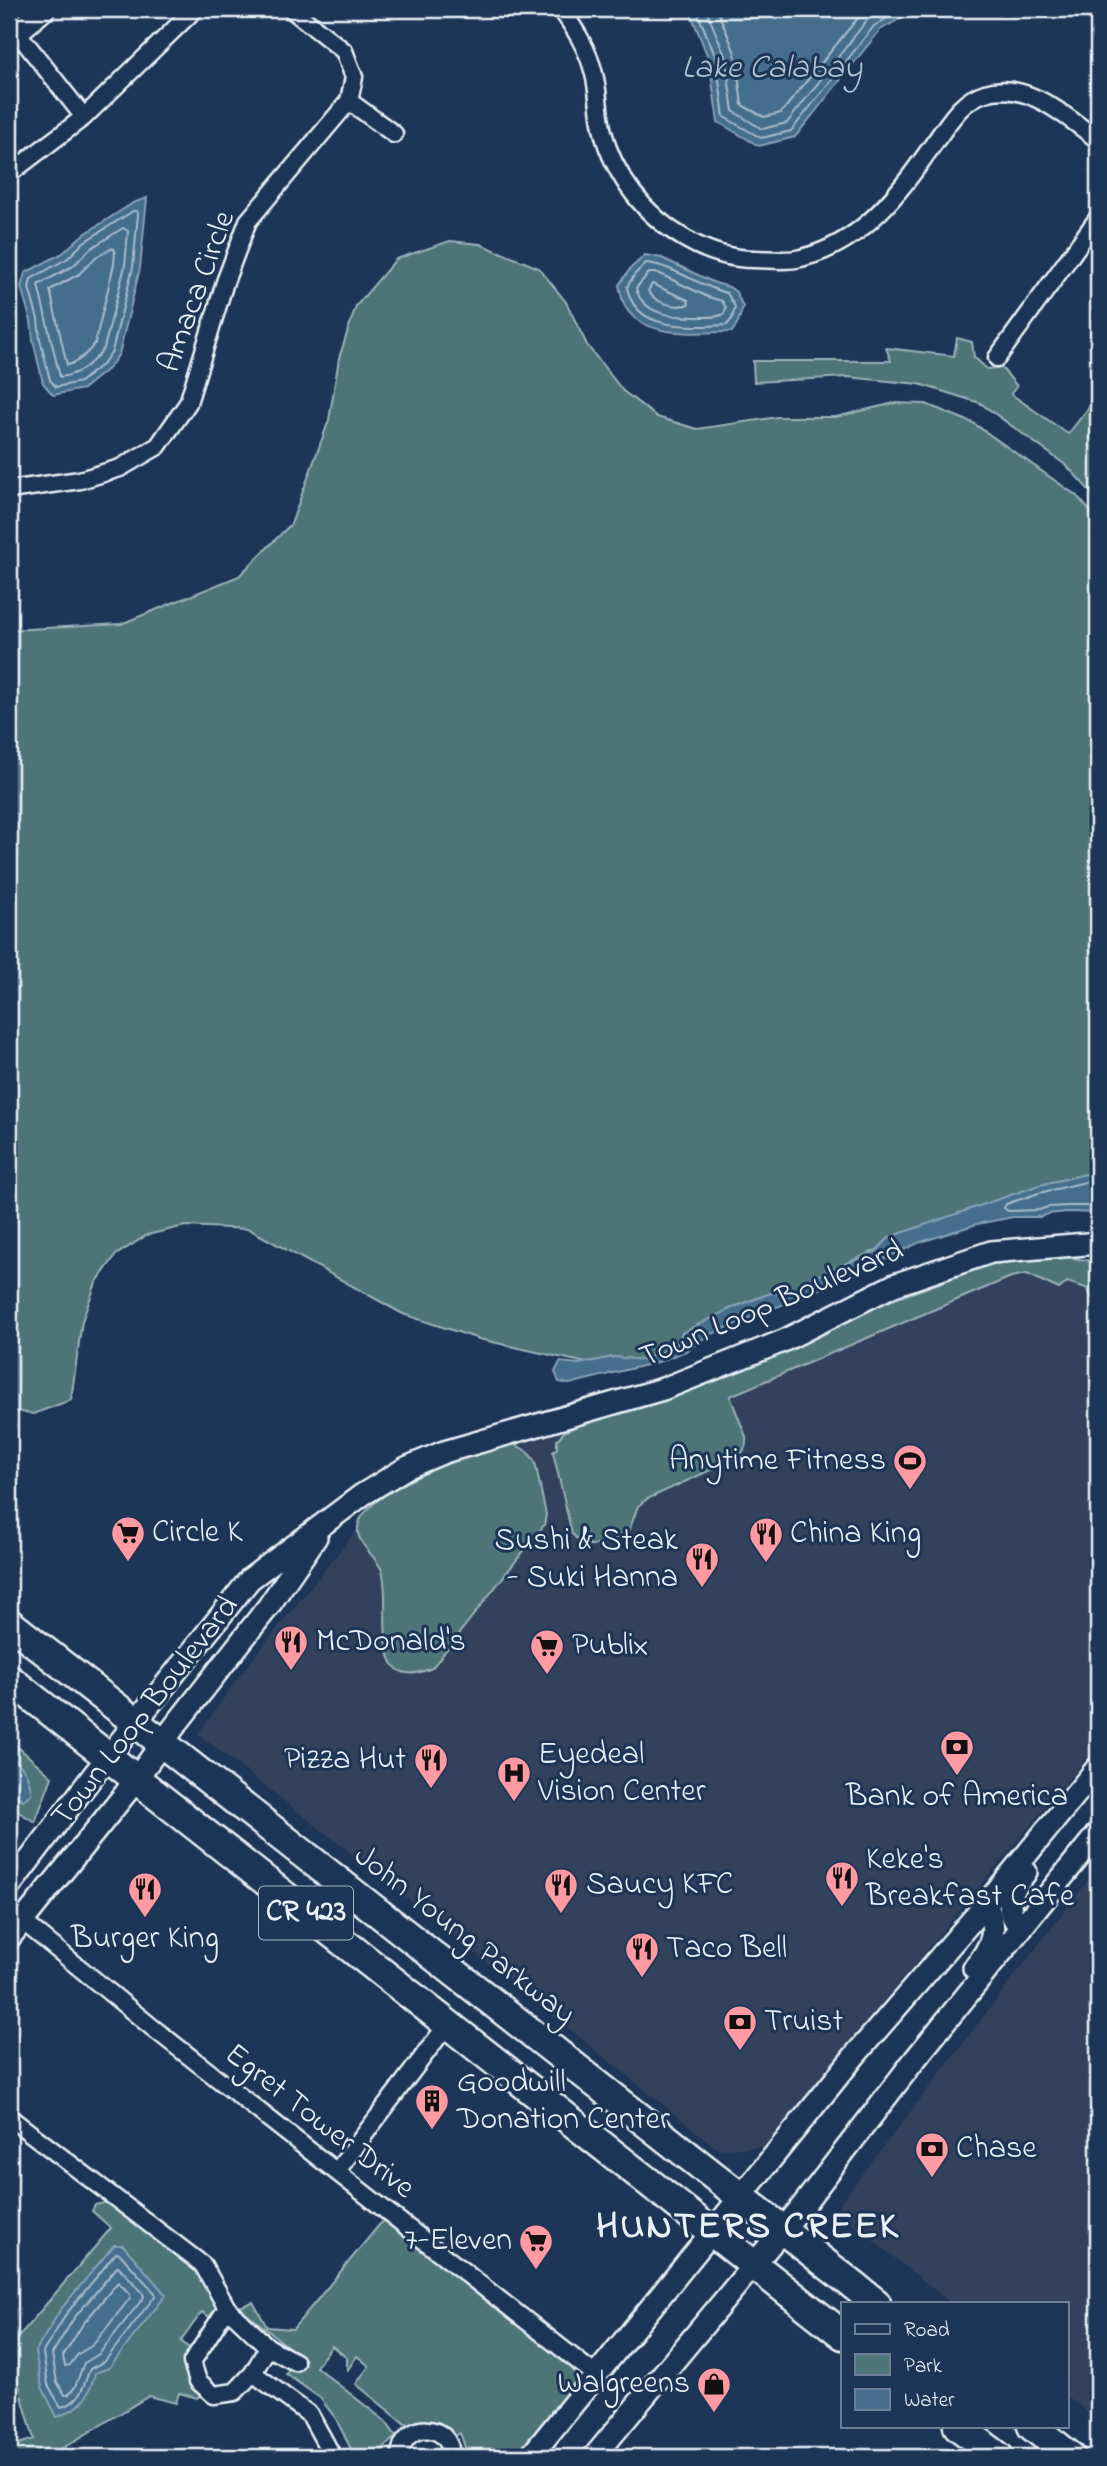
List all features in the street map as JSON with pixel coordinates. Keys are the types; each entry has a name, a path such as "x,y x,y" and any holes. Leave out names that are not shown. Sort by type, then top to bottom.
{"highway":[{"name":"John Young Parkway","path":"9,1623 875,2302"},
{"name":"CR 423","path":"9,1679 841,2333"},
{"path":"961,2428 999,2457"},
{"path":"1034,2428 1071,2457"}],"street":[{"path":"44,9 11,31 84,117"},
{"path":"9,174 84,117 195,9"},
{"path":"291,9 344,51 354,77 349,101 394,134"},
{"path":"561,9 582,40 594,74 603,133 615,165 633,194 666,227 695,244 738,259 799,259 835,246 867,226 898,194 960,107 986,93 1015,91 1046,102 1098,140"},
{"name":"Amaca Circle","path":"9,490 93,476 120,468 158,446 188,403 225,282 248,221 349,101"},
{"path":"997,358 1098,218"},
{"name":"Town Loop Boulevard","path":"9,1887 108,1757 250,1579 362,1495 406,1468 444,1451 663,1389 783,1341 894,1285 991,1252 1098,1243"},
{"name":"Town Loop Boulevard","path":"13,1923 136,1779 256,1623 327,1521"},
{"path":"250,1579 260,1605 256,1623"},
{"path":"530,2457 856,2054 986,1904 1098,1767"},
{"path":"1021,1929 1010,1916 1010,1900 1019,1881 1082,1804 1098,1767"},
{"path":"594,2457 754,2265 916,2058 1098,1833"},
{"path":"916,2058 926,2028 984,1956 993,1936 993,1917 986,1904"},
{"name":"Egret Tower Drive","path":"13,1923 153,2028 597,2376"},
{"path":"337,2171 447,2025"},
{"path":"9,2117 203,2266 228,2308 268,2347 295,2362"},
{"path":"228,2308 192,2362 198,2381 214,2395 235,2392 253,2374 268,2347"},
{"path":"253,2374 310,2415 333,2457"},
{"path":"400,2457 401,2446 412,2433 428,2429 444,2437 449,2444 451,2457"}],"shaded area":[{"path":"988,1269 1098,1276 1098,1744 763,2147 718,2149 355,1856 198,1734 240,1675 367,1517 492,1451 648,1409 707,1387"},
{"path":"1098,1867 1098,2421 1068,2397 1068,2302 950,2302 835,2210"}],"green space":[{"path":"450,241 480,244 539,268 566,302 587,345 623,391 657,417 697,429 778,417 836,417 894,403 926,404 973,423 1077,496 1098,520 1098,1171 1037,1186 890,1237 877,1250 810,1279 790,1294 771,1293 732,1308 682,1333 676,1347 642,1360 613,1357 586,1363 479,1339 403,1314 249,1229 185,1226 147,1235 116,1255 96,1283 82,1321 71,1400 33,1414 9,1410 9,630 121,624 239,576 291,524 329,420 339,358 356,306 396,259"},
{"path":"957,338 972,342 974,357 987,369 1001,367 1017,386 1011,394 1068,434 1098,396 1098,500 1067,466 980,403 919,384 847,377 754,382 753,361 891,361 886,348 954,356"},
{"path":"1054,1255 1098,1262 1098,1306 1086,1288 1067,1282 1059,1289 1027,1274 1011,1277 730,1396 746,1437 744,1449 737,1458 647,1499 638,1506 629,1531 614,1539 593,1545 586,1544 572,1534 553,1452 557,1448 557,1440 564,1432 578,1425 654,1403 720,1379 785,1351 873,1307 988,1265"},
{"path":"509,1443 524,1450 535,1462 546,1515 544,1525 432,1668 411,1673 398,1670 390,1658 386,1642 385,1586 382,1571 361,1541 358,1534 360,1520 369,1508 405,1483 473,1453"},
{"path":"9,1739 52,1777 35,1822 9,1806"},
{"path":"107,2202 201,2276 220,2309 212,2319 202,2312 181,2341 191,2350 191,2384 201,2395 197,2398 179,2393 176,2403 149,2396 48,2457 9,2457 9,2447 34,2439 22,2397 9,2400 9,2393 20,2389 9,2349 9,2309 15,2309 14,2334 19,2336 111,2228 92,2211 95,2205"},
{"path":"385,2218 572,2368 576,2378 573,2390 516,2457 464,2457 466,2450 460,2433 451,2439 405,2424 356,2384 369,2366 357,2356 347,2371 347,2358 332,2346 316,2367 385,2421 396,2436 375,2457 355,2457 336,2419 320,2398 286,2374 298,2355 239,2307 253,2302 267,2327 293,2329"}],"water":[{"name":"Lake Calabay","path":"689,9 917,9 880,30 795,137 759,146 718,122 709,60"},
{"path":"147,198 140,268 119,354 109,368 83,389 53,395 43,383 33,340 31,321 21,287 25,273 63,253 80,237 133,203"},
{"path":"645,255 662,258 736,292 743,307 732,332 676,332 649,326 637,320 624,305 619,285 630,269"},
{"path":"1098,1171 1098,1213 1067,1212 1041,1217 1013,1217 977,1224 918,1243 837,1282 707,1336 688,1350 658,1362 569,1384 559,1382 555,1372 560,1362 579,1364 613,1357 642,1360 676,1347 682,1333 732,1308 771,1293 790,1294 810,1279 877,1251 890,1237 1037,1186"},
{"path":"9,1755 22,1767 29,1781 31,1794 23,1800 9,1790"},
{"path":"114,2245 123,2245 166,2295 109,2368 95,2373 90,2389 79,2406 57,2417 42,2387 35,2352 61,2309"}],"place":[{"name":"Anytime Fitness","path":"910,1491"},
{"name":"Circle K","path":"128,1563"},
{"name":"China King","path":"766,1564"},
{"name":"Sushi & Steak - Suki Hanna","path":"702,1589"},
{"name":"McDonald's","path":"291,1672"},
{"name":"Publix","path":"547,1676"},
{"name":"Bank of America","path":"957,1777"},
{"name":"Pizza Hut","path":"431,1790"},
{"name":"Eyedeal Vision Center","path":"514,1803"},
{"name":"Keke's Breakfast Cafe","path":"842,1908"},
{"name":"Saucy KFC","path":"561,1915"},
{"name":"Burger King","path":"145,1919"},
{"name":"Taco Bell","path":"642,1979"},
{"name":"Truist","path":"740,2052"},
{"name":"Goodwill Donation Center","path":"432,2131"},
{"name":"Chase","path":"932,2179"},
{"name":"7-Eleven","path":"536,2271"},
{"name":"Walgreens","path":"714,2414"}],"district":[{"name":"HUNTERS CREEK","path":"748,2228"}]}
